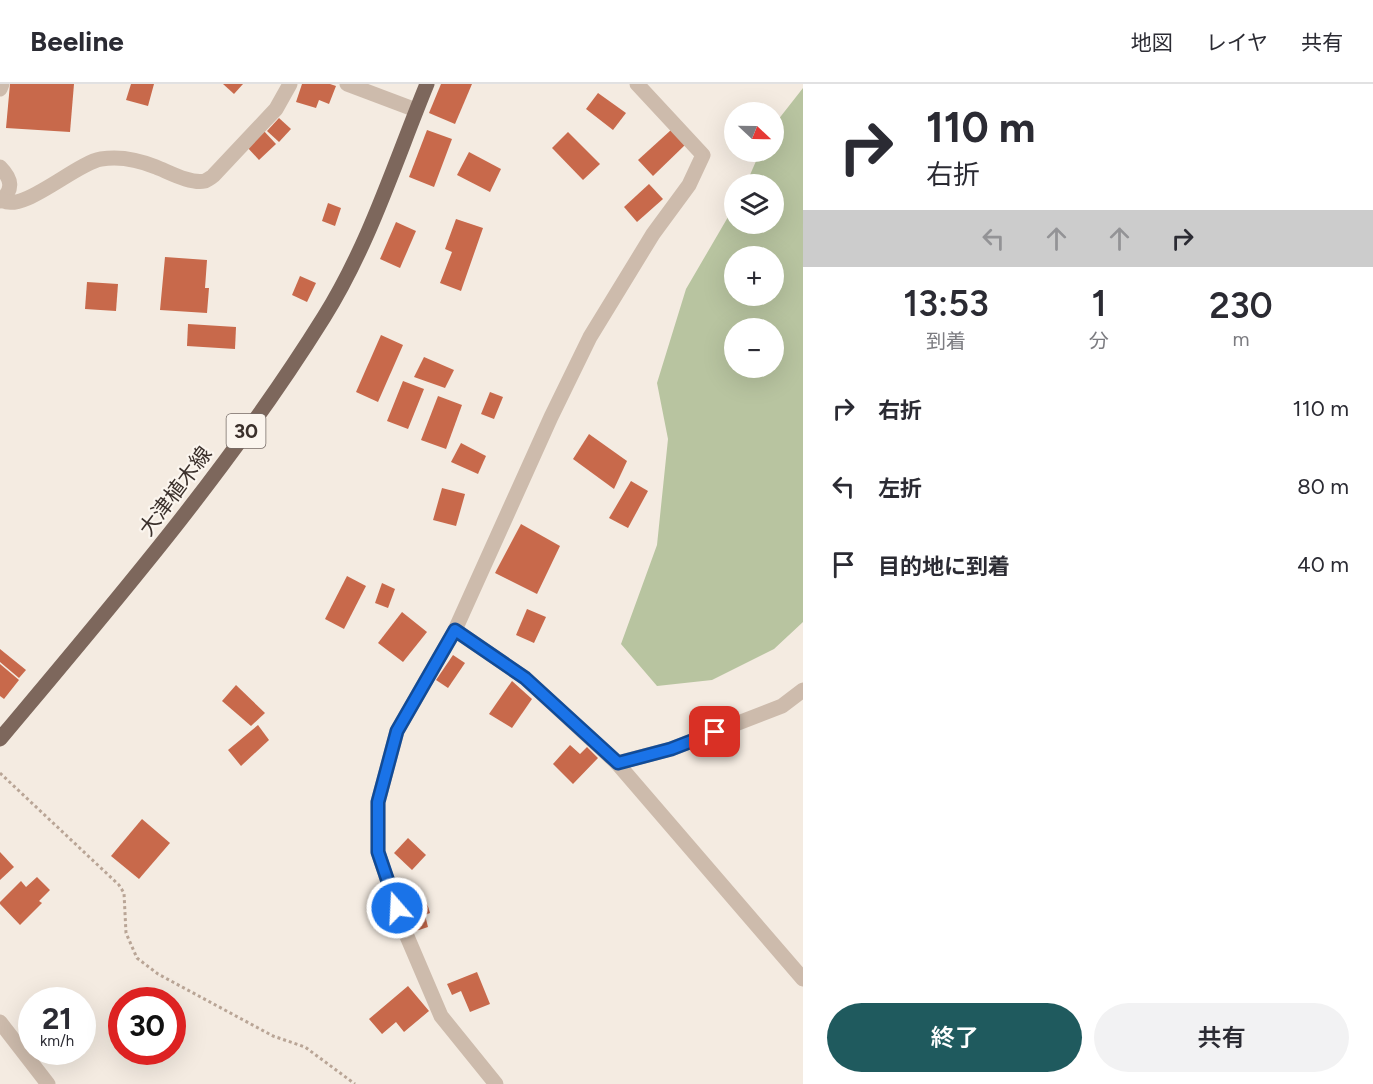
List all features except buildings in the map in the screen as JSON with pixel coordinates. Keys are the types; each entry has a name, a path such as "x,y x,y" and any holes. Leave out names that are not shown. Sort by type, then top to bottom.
{"main road":[{"name":"大津植木線","path":"0,739 172,531 230,454 324,316 369,229 427,84"}],"street":[{"path":"0,89 2,84"},
{"path":"0,168 8,174 11,182 9,190 1,201 7,203 16,202 50,187 85,164 113,158 141,162 195,180 205,181 213,176 276,109 290,84"},
{"path":"347,84 416,110"},
{"path":"496,1084 441,1016 403,927 378,852 378,802 397,731 455,630 551,417 590,337 653,234 689,185 703,155 637,84"},
{"path":"455,630 525,678 618,763 803,979"},
{"path":"618,763 671,749 782,706 803,690"},
{"path":"0,1022 48,1084"}],"path":[{"path":"0,772 119,885 124,893 126,933 137,958 158,974 273,1036 305,1047 355,1084"}],"green space":[{"path":"803,88 803,622 774,649 712,680 657,686 621,644 657,545 668,439 657,383 686,289 724,224 724,234 784,234 784,174 750,174 756,162 784,162 784,112"}],"route":[{"path":"397,908 378,852 378,802 397,731 455,630 525,678 618,763 671,749 715,732"}]}
